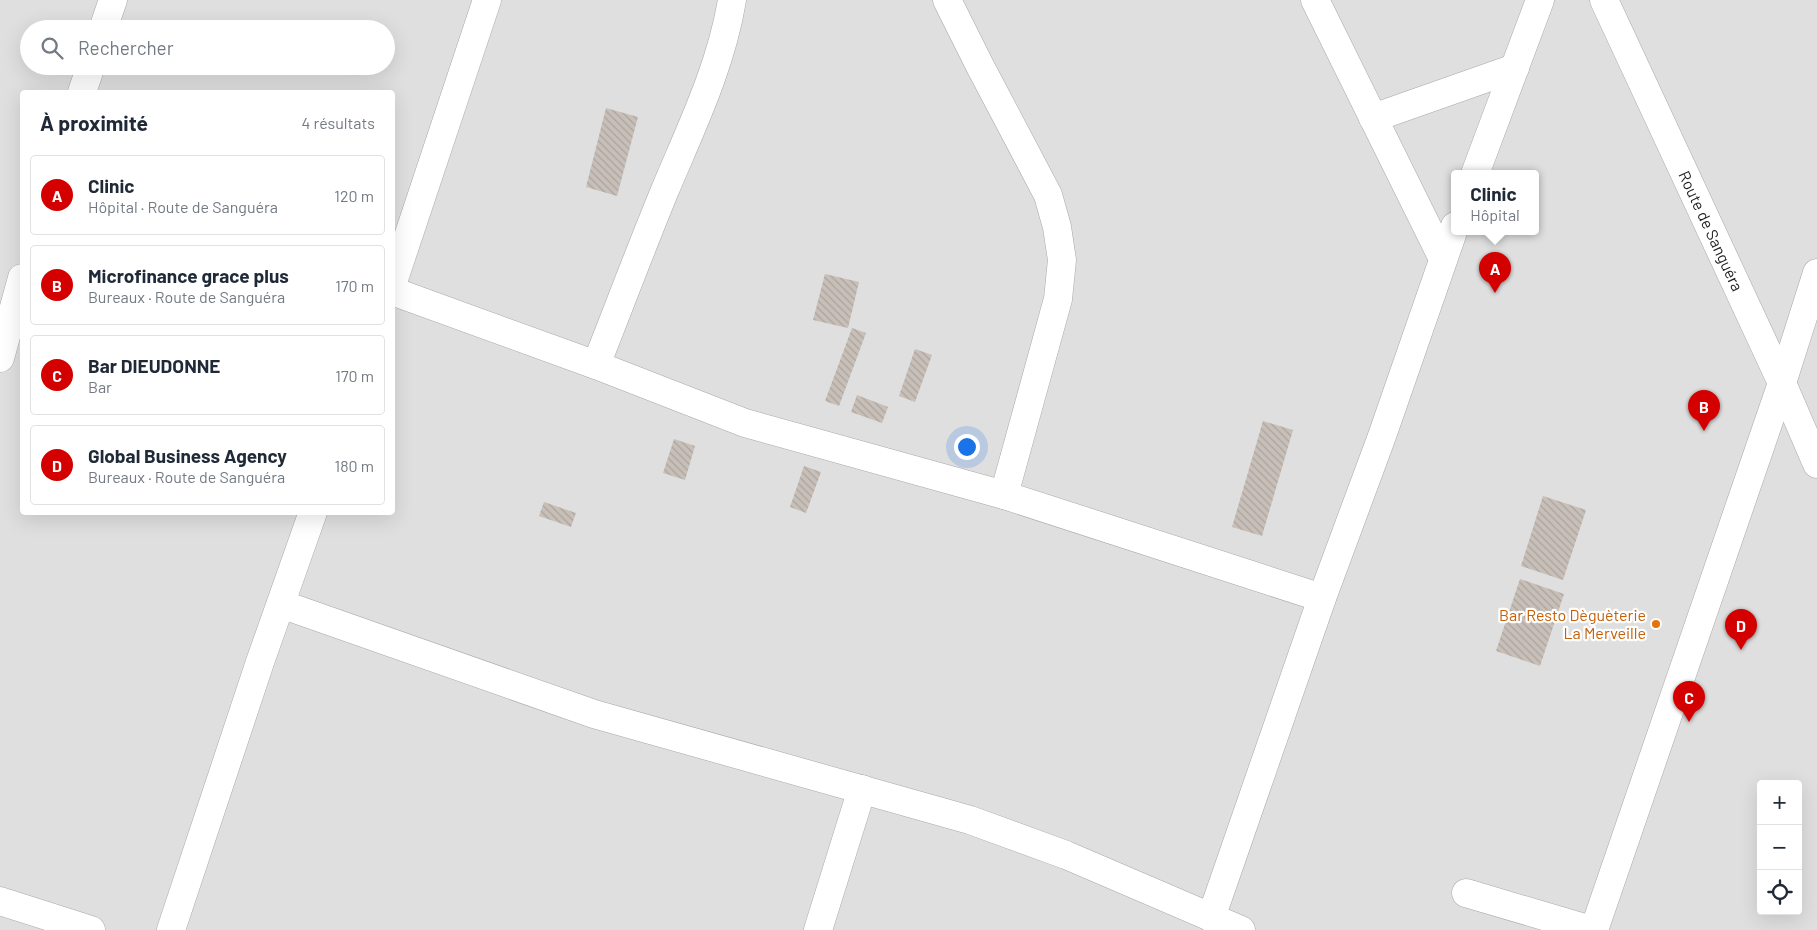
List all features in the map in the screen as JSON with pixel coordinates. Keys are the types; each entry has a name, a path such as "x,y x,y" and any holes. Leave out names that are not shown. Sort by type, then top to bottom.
{"street":[{"path":"106,20 113,0"},
{"path":"395,276 487,0"},
{"path":"596,365 707,88 728,26 732,0"},
{"path":"947,0 1048,195 1057,227 1062,260 1058,300 1004,494"},
{"path":"1315,0 1443,258"},
{"path":"1476,170 1540,0"},
{"name":"Route de Sanguéra","path":"1604,0 1782,383 1817,464"},
{"path":"1374,118 1515,68"},
{"path":"83,90 88,75"},
{"path":"1211,918 1322,598 1382,436 1452,235"},
{"path":"1466,893 1592,930 1782,383 1817,273"},
{"path":"0,358 20,285"},
{"path":"395,292 596,365 745,423 1004,494 1322,598"},
{"path":"171,930 260,662 312,515"},
{"path":"281,604 594,714 970,820 1066,854 1241,930"},
{"path":"818,930 862,789"},
{"path":"0,901 91,930"}],"shaded area":[{"path":"0,0 1817,0 1817,930 0,930"}],"building":[{"path":"606,108 638,117 617,196 586,187"},
{"path":"825,274 859,282 848,328 813,320"},
{"path":"852,328 866,333 839,406 825,401"},
{"path":"915,349 932,355 915,402 899,396"},
{"path":"857,395 888,407 882,423 851,412"},
{"path":"1263,421 1293,430 1262,536 1232,527"},
{"path":"674,439 695,446 685,480 663,473"},
{"path":"804,466 821,472 806,513 790,507"},
{"path":"1543,496 1586,510 1563,580 1521,566"},
{"path":"544,502 576,513 571,527 539,516"},
{"path":"1520,579 1564,594 1540,666 1496,651"}],"place":[{"name":"Clinic","path":"1495,293"},
{"name":"Microfinance grace plus","path":"1704,431"},
{"name":"Bar Resto Dèguèterie La Merveille","path":"1656,624"},
{"name":"Global Business Agency","path":"1741,650"},
{"name":"Bar DIEUDONNE","path":"1689,722"}]}
